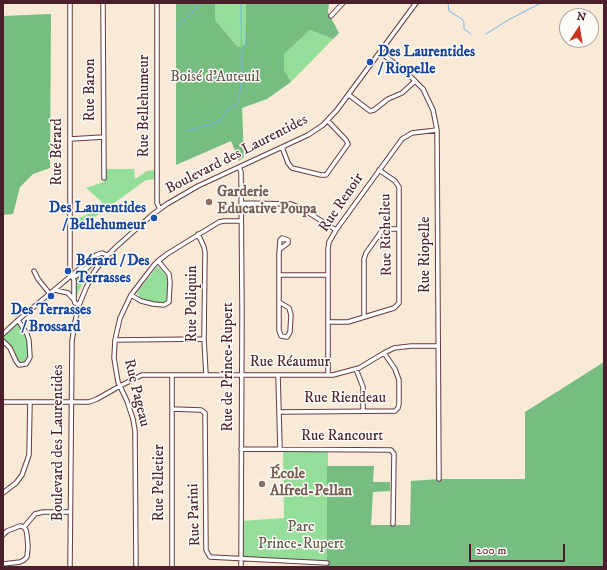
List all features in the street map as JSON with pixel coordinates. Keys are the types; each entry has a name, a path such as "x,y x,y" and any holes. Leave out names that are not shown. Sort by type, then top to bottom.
{"street":[{"name":"Rue Bérard","path":"70,3 70,272 74,280 74,300"},
{"name":"Rue Baron","path":"103,3 104,178"},
{"name":"Rue Bellehumeur","path":"157,3 156,185 157,203 160,209"},
{"path":"331,16 343,3"},
{"name":"Boulevard des Laurentides","path":"70,567 72,341 79,305 88,284 99,266 107,255 160,209 190,190 311,133 328,121 349,95 416,3"},
{"name":"Rue Riopelle","path":"380,52 408,74 423,89 435,116 437,130 439,479"},
{"path":"349,95 370,111 388,99 402,93 415,81"},
{"path":"282,147 288,163 292,168 321,175 326,174 348,144 328,121"},
{"name":"Rue Renoir","path":"328,375 328,245 336,230 405,136 412,133 437,130"},
{"path":"70,139 104,137"},
{"name":"Rue de Prince-Rupert","path":"239,166 241,172 241,567"},
{"name":"Rue Richelieu","path":"364,317 396,307 399,300 399,187 395,181 380,170"},
{"path":"241,203 291,204 301,208 336,230"},
{"name":"Rue Pageau","path":"136,567 135,432 131,413 116,372 114,358 115,340 120,318 131,295 158,261 218,222 241,221"},
{"path":"328,322 345,322 364,317 364,260 366,253 381,232 386,229 399,229"},
{"name":"Rue Poliquin","path":"198,234 205,253 204,339 206,375"},
{"path":"279,302 289,308 291,316 290,332 287,337 281,336 280,334 279,302 280,249"},
{"path":"3,334 96,255 102,253 107,255"},
{"path":"131,295 141,301 153,304 164,305 169,302 169,274 158,261"},
{"path":"72,276 76,276 93,263 99,266"},
{"path":"34,271 38,279 50,294"},
{"path":"280,275 328,275"},
{"path":"55,290 67,292 75,303 79,305"},
{"path":"3,341 10,348 19,364 26,364 30,357 29,340 18,320"},
{"path":"115,340 204,339"},
{"name":"Rue Réaumur","path":"3,402 89,402 96,400 142,375 338,374 356,369 384,352 402,347 438,346"},
{"name":"Rue Riendeau","path":"280,412 395,411 398,408 400,384 398,377 384,352"},
{"path":"356,369 362,387 363,412"},
{"name":"Rue Pelletier","path":"172,374 172,567"},
{"path":"278,375 280,449"},
{"path":"3,493 16,483 22,475 29,455 30,402"},
{"name":"Rue Parini","path":"172,409 201,410 205,413 206,550 210,557 327,563"},
{"name":"Rue Rancourt","path":"241,450 391,450 394,454 393,524"},
{"path":"24,527 36,514 43,512 70,512"},
{"path":"3,535 7,531 20,526 24,527"},
{"path":"3,564 20,562 27,557 27,535 24,527"}],"green space":[{"name":"Boisé d'Auteuil","path":"176,3 215,3 215,20 238,47 245,45 246,3 329,3 328,12 339,33 333,39 310,30 284,54 284,70 291,82 267,99 242,108 244,157 239,161 231,141 176,165"},
{"path":"215,3 246,3 245,46 238,47 215,20"},
{"path":"51,14 50,168 33,174 20,187 13,214 3,215 3,16"},
{"path":"310,30 333,39 291,82 284,70 284,54"},
{"path":"105,169 134,169 135,179 147,171 155,170 155,179 146,180 85,224 71,229 71,222 86,215 102,202 86,188 104,182"},
{"path":"92,265 84,280 76,298 75,279"},
{"path":"157,267 159,267 168,278 168,299 166,302 162,303 151,302 139,297 137,292"},
{"path":"18,320 27,334 28,361 19,365 13,352 3,341 3,334"},
{"path":"604,362 604,567 327,567 327,466 374,466 373,482 390,482 390,491 373,492 371,525 410,525 411,481 439,479 525,479 525,412"},
{"name":"Parc Prince-Rupert","path":"283,449 328,450 327,563 241,558 241,521 284,518"}],"waterway":[{"path":"177,27 200,3"},
{"path":"187,131 219,122 226,112 238,103 242,80 241,3"},
{"path":"448,3 449,11 462,19 464,29 471,34"},
{"path":"486,34 510,19 541,3"}],"place":[{"name":"Des Laurentides / Riopelle","path":"370,62"},
{"name":"Garderie Educative Poupa","path":"209,202"},
{"name":"Des Laurentides / Bellehumeur","path":"154,218"},
{"name":"Bérard / Des Terrasses","path":"68,271"},
{"name":"Des Terrasses / Brossard","path":"51,296"},
{"name":"École Alfred-Pellan","path":"262,484"}]}
